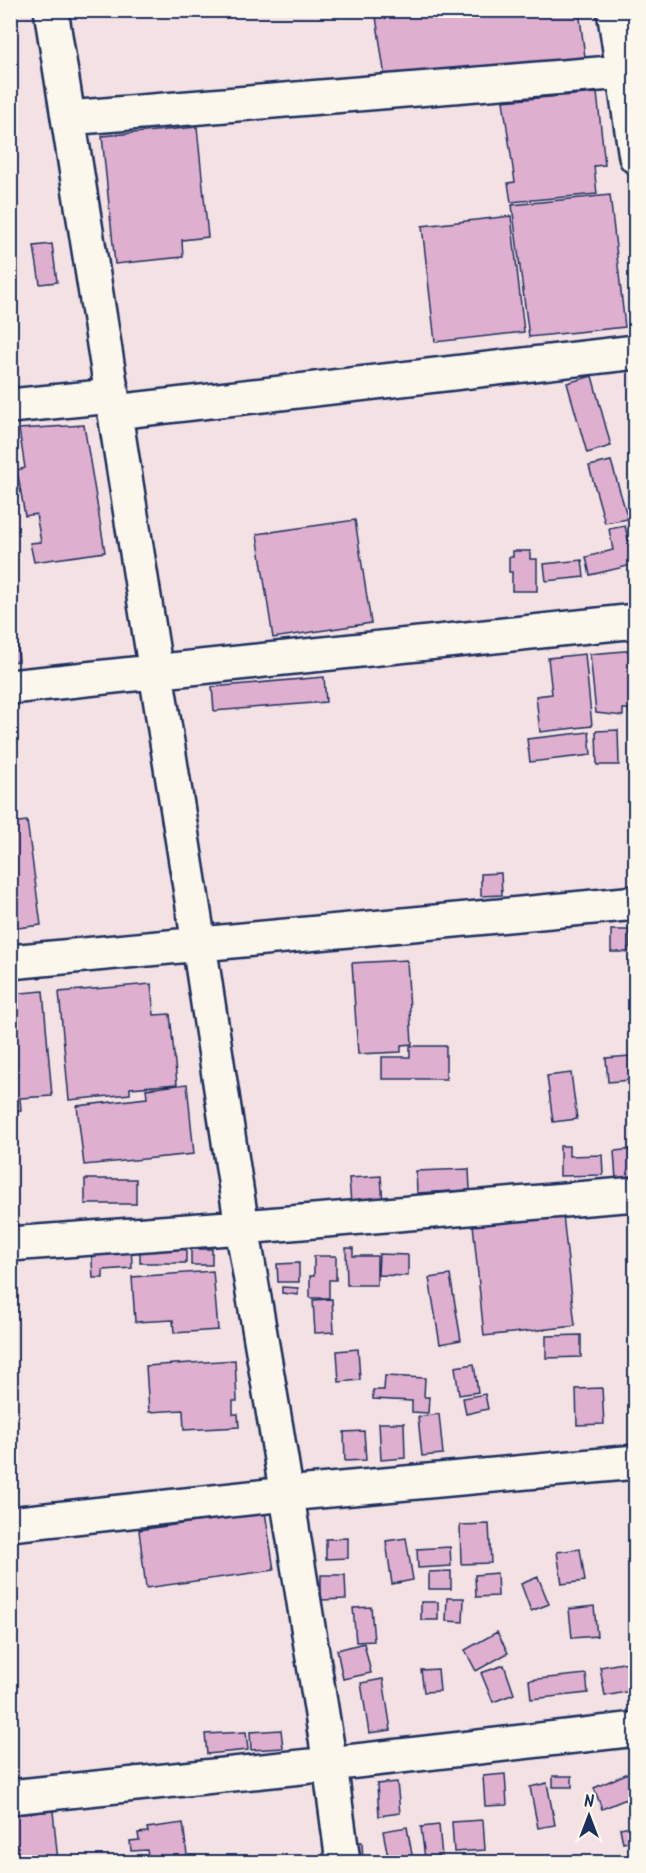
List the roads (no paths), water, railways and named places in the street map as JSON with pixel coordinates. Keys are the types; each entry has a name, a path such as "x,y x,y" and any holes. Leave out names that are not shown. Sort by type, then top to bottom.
{"street":[{"path":"51,10 242,1227 330,1764 343,1863"},
{"path":"614,10 636,157"},
{"path":"68,118 623,72"},
{"path":"10,406 113,404 636,352"},
{"path":"10,687 636,621"},
{"path":"10,962 636,903"},
{"path":"10,1244 636,1194"},
{"path":"10,1524 286,1494 636,1462"},
{"path":"10,1797 636,1729"}]}
